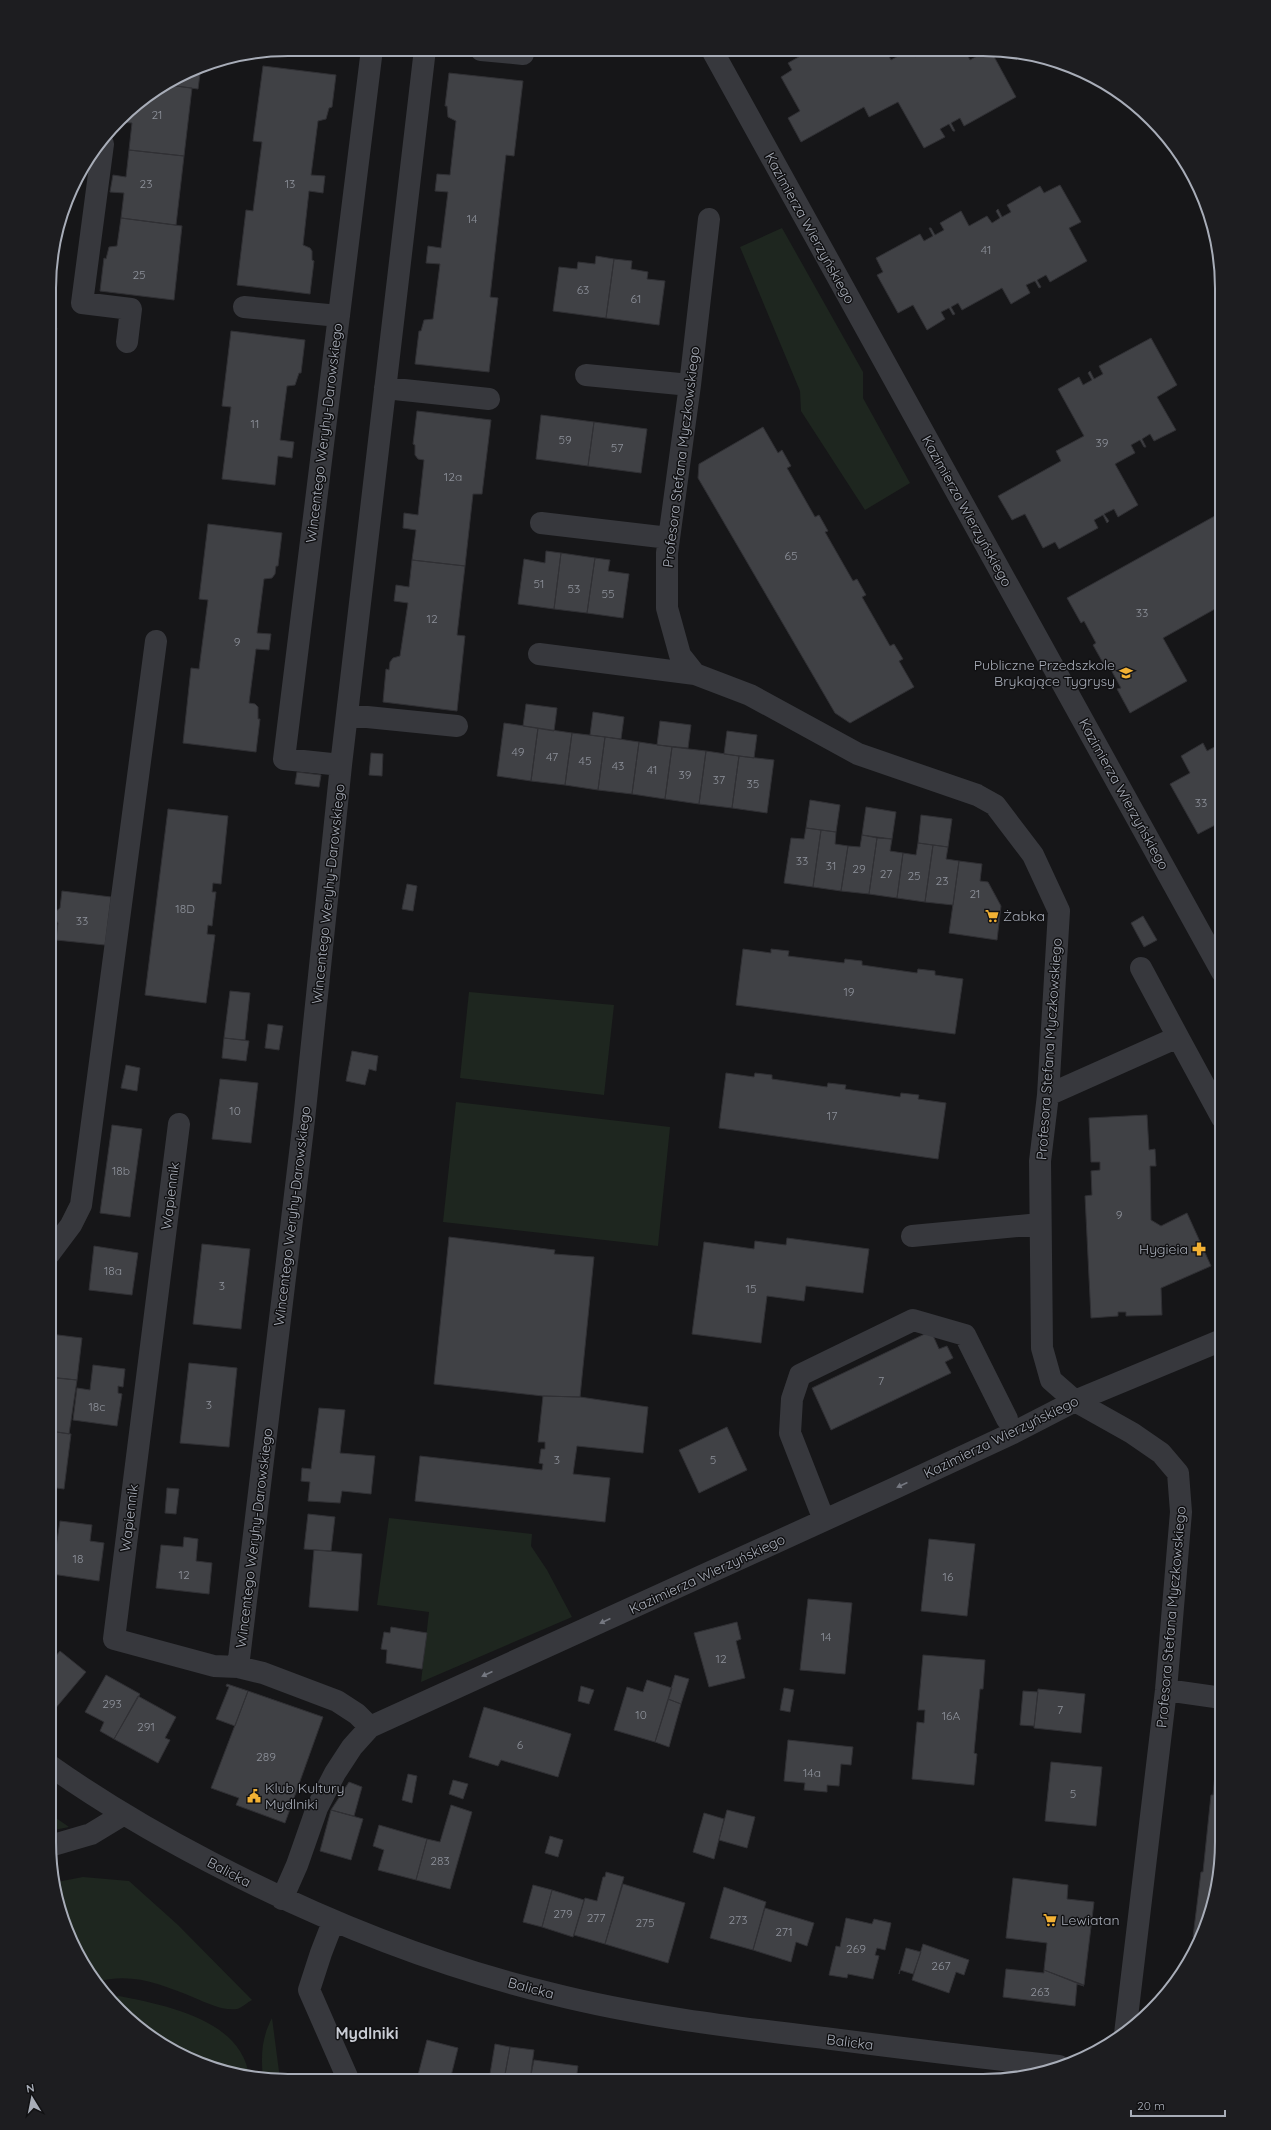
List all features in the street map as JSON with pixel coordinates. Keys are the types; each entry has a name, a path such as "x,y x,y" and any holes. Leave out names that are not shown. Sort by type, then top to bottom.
{"street":[{"name":"Wincentego Weryhy-Darowskiego","path":"341,765 284,759 371,56"},
{"name":"Wincentego Weryhy-Darowskiego","path":"238,1667 303,1128 341,765 425,56"},
{"name":"Kazimierza Wierzyńskiego","path":"715,56 1215,959"},
{"path":"102,149 82,303 131,309 126,342"},
{"name":"Profesora Stefana Myczkowskiego","path":"710,220 690,386 667,553 668,608 680,655 695,674 750,695 858,754 977,795 995,805 1033,855 1059,911 1048,1095 1040,1161 1042,1348 1052,1380 1075,1401 1132,1433 1161,1453 1178,1473 1181,1512 1166,1690 1126,2024"},
{"path":"244,307 339,316"},
{"path":"586,375 690,386"},
{"path":"386,388 488,399"},
{"path":"541,523 669,538"},
{"path":"56,1245 71,1225 81,1205 156,641"},
{"path":"539,654 695,674"},
{"path":"347,715 457,726"},
{"path":"1141,968 1215,1105"},
{"path":"1048,1095 1178,1037"},
{"name":"Wapiennik","path":"179,1124 114,1639 214,1666 238,1667 263,1673 337,1701 357,1714 370,1726"},
{"path":"912,1236 1040,1224"},
{"path":"824,1520 790,1433 792,1399 800,1375 913,1320 965,1335 1007,1419"},
{"name":"Kazimierza Wierzyńskiego","path":"282,1899 297,1866 317,1808 343,1760 370,1726 824,1520 1006,1436 1075,1401 1215,1343"},
{"path":"1166,1690 1215,1697"},
{"name":"Balicka","path":"56,1769 124,1814 178,1846 282,1899 333,1922 429,1958 502,1981 604,2006 665,2017 757,2030 1048,2065"},
{"path":"56,1844 91,1834 124,1814"},
{"path":"333,1922 320,1953 309,1990 346,2074"}],"shaded area":[{"path":"782,228 863,372 863,398 910,483 865,510 801,411 800,391 740,247"},
{"path":"469,992 614,1005 604,1095 460,1078"},
{"path":"456,1102 670,1127 658,1246 443,1222"},
{"path":"389,1518 532,1534 531,1546 547,1570 572,1617 421,1682 429,1612 377,1605"},
{"path":"56,1818 69,1827 56,1830"},
{"path":"83,1877 129,1881 178,1925 252,2000 237,2009 226,2009 170,1988 146,1981 122,1978 102,1980 80,1945 68,1917 59,1882"},
{"path":"119,1996 158,2004 199,2018 217,2029 233,2042 244,2058 247,2071 213,2062 172,2043 147,2026 116,1997"},
{"path":"272,2018 279,2074 263,2073 263,2048 268,2026"}],"building":[{"path":"800,56 889,56 891,60 898,56 968,56 970,60 977,56 994,56 1016,97 964,126 960,118 951,123 955,131 953,131 949,124 940,129 945,137 924,148 898,102 869,117 864,107 801,142 788,118 800,111 781,77 792,70 788,63"},
{"path":"263,66 336,75 332,107 329,108 326,119 318,121 311,175 325,176 323,193 309,191 303,245 310,248 312,251 312,260 314,261 310,294 237,285 246,210 253,211 262,142 253,141"},
{"path":"449,73 523,81 514,156 506,155 490,297 498,298 489,372 415,364 419,331 421,331 424,320 433,319 440,264 426,263 428,246 441,248 448,192 435,191 437,174 450,175 456,121 448,117 447,106 445,106"},
{"path":"200,74 198,89 174,86"},
{"path":"174,86 192,88 184,156 129,150 132,123 126,122 147,104 172,87"},
{"path":"129,150 184,156 176,225 121,218 124,193 110,192 113,175 126,177"},
{"path":"1060,185 1081,222 1069,228 1087,261 1050,282 1046,275 1037,280 1041,287 1039,288 1035,281 1026,285 1030,293 1011,304 1002,288 962,310 958,303 951,307 955,314 953,315 949,308 941,312 945,319 927,330 913,305 898,313 877,275 883,272 876,258 920,234 924,241 933,236 929,228 931,228 935,235 944,230 940,223 961,211 969,226 987,216 992,223 1000,218 996,211 998,209 1002,217 1011,212 1007,205 1040,186 1044,193"},
{"path":"121,218 182,226 174,300 100,291 104,258 106,259 109,247 117,246"},
{"path":"596,256 614,259 606,318 553,311 559,267 577,269 578,262 595,264"},
{"path":"614,259 632,261 631,269 648,272 647,279 665,281 659,325 606,318"},
{"path":"231,331 305,340 301,373 299,373 295,385 287,386 280,440 294,442 292,458 278,456 275,485 222,479 231,407 222,406"},
{"path":"1151,338 1177,385 1157,397 1176,430 1154,441 1150,434 1142,439 1146,447 1144,447 1140,440 1131,445 1135,453 1115,464 1138,505 1118,517 1114,509 1104,514 1109,521 1107,523 1103,515 1094,520 1098,528 1059,549 1055,542 1043,548 1025,514 1012,520 998,496 1061,461 1056,451 1084,436 1058,389 1079,377 1083,385 1092,380 1088,373 1090,371 1094,379 1103,374 1099,366"},
{"path":"417,411 491,420 482,494 473,494 465,566 412,560 416,530 403,528 404,513 418,515 424,460 418,459 415,455 415,445 413,444"},
{"path":"541,415 594,422 588,466 536,459"},
{"path":"594,422 647,429 641,473 588,466"},
{"path":"763,427 778,453 782,450 791,466 787,468 815,517 819,515 828,531 825,532 853,581 857,579 866,595 862,597 890,646 894,644 903,659 899,661 914,687 850,723 835,713 698,478 699,464"},
{"path":"1215,516 1215,609 1163,638 1187,681 1130,713 1117,689 1121,688 1110,668 1107,670 1093,645 1096,643 1084,621 1081,623 1067,598"},
{"path":"208,524 282,533 278,566 276,566 275,574 272,578 264,579 257,633 271,634 269,650 256,649 249,703 255,704 258,707 258,719 260,719 256,752 183,743 191,668 199,669 208,600 199,599"},
{"path":"546,551 561,553 554,609 518,604 524,559 545,563"},
{"path":"561,553 595,558 587,613 554,609"},
{"path":"595,558 610,560 608,571 629,574 623,618 587,613"},
{"path":"412,560 465,566 457,635 465,636 457,711 383,702 386,669 389,670 390,662 393,658 400,656 408,603 394,601 396,585 409,587"},
{"path":"526,704 557,708 554,731 523,726"},
{"path":"593,712 624,717 621,739 590,735"},
{"path":"660,721 691,725 688,748 657,745"},
{"path":"504,723 538,728 531,781 497,776"},
{"path":"538,728 572,733 565,785 531,781"},
{"path":"727,731 757,735 754,758 724,754"},
{"path":"572,733 605,737 598,790 565,785"},
{"path":"605,737 639,742 632,794 598,790"},
{"path":"639,742 672,747 665,799 632,794"},
{"path":"1203,743 1207,751 1215,747 1215,825 1198,834 1170,784 1190,773 1181,756"},
{"path":"672,747 706,751 699,804 665,799"},
{"path":"706,751 739,756 732,808 699,804"},
{"path":"371,753 383,754 382,776 369,775"},
{"path":"739,756 774,760 767,813 732,808"},
{"path":"297,772 321,775 319,787 295,784"},
{"path":"810,800 840,805 836,832 806,828"},
{"path":"866,807 896,812 892,839 862,835"},
{"path":"168,809 228,816 221,884 213,883 212,892 216,892 212,926 208,925 207,934 215,935 206,1003 145,995"},
{"path":"921,815 952,819 948,847 918,843"},
{"path":"806,828 821,830 813,887 784,883 791,838 804,839"},
{"path":"821,830 836,832 835,844 848,846 841,891 813,887"},
{"path":"862,835 877,838 869,894 841,891 848,846 860,847"},
{"path":"877,838 892,839 890,851 903,853 897,898 869,894"},
{"path":"918,843 933,845 925,902 897,898 903,853 916,855"},
{"path":"933,845 948,847 946,859 959,861 953,905 925,902"},
{"path":"959,861 982,864 980,881 988,882 1001,906 997,940 949,933"},
{"path":"407,884 417,886 413,911 402,909"},
{"path":"62,891 111,897 105,945 56,940 58,923 56,920 56,911 60,908"},
{"path":"1143,916 1157,940 1144,947 1131,923"},
{"path":"743,949 771,953 771,949 789,951 788,956 844,963 845,959 862,961 862,965 917,973 918,969 935,971 935,975 963,979 955,1034 736,1005"},
{"path":"230,991 250,993 245,1040 224,1038"},
{"path":"268,1024 283,1026 279,1050 265,1048"},
{"path":"224,1038 249,1041 246,1061 222,1058"},
{"path":"352,1051 378,1056 376,1071 369,1069 365,1085 346,1081"},
{"path":"126,1065 140,1068 137,1091 121,1088"},
{"path":"726,1073 754,1077 755,1073 772,1075 772,1079 827,1087 828,1083 846,1085 845,1089 900,1097 901,1093 919,1095 918,1099 946,1103 938,1159 719,1128"},
{"path":"220,1079 258,1083 251,1143 212,1139"},
{"path":"1147,1115 1149,1150 1155,1149 1156,1166 1150,1166 1151,1220 1161,1226 1187,1213 1211,1266 1161,1288 1162,1315 1126,1316 1126,1312 1118,1312 1118,1316 1091,1318 1085,1196 1092,1195 1091,1171 1100,1170 1100,1162 1091,1162 1089,1118"},
{"path":"112,1125 142,1129 130,1217 100,1213"},
{"path":"449,1237 555,1250 554,1254 594,1257 580,1397 543,1396 434,1384"},
{"path":"787,1238 869,1249 863,1293 806,1286 804,1301 767,1296 761,1343 692,1334 704,1242 754,1249 755,1241 786,1245"},
{"path":"202,1244 250,1249 241,1329 193,1324"},
{"path":"94,1246 138,1253 132,1295 89,1290"},
{"path":"931,1331 939,1349 947,1346 953,1358 945,1362 951,1373 831,1430 812,1388"},
{"path":"56,1335 82,1338 77,1380 56,1378"},
{"path":"189,1363 237,1368 229,1447 180,1443"},
{"path":"93,1365 125,1369 123,1387 118,1386 118,1393 122,1394 117,1426 73,1420 77,1388 90,1390"},
{"path":"56,1378 77,1380 69,1434 56,1432"},
{"path":"543,1396 580,1397 648,1407 643,1453 577,1446 573,1474 610,1478 605,1522 415,1501 420,1456 542,1470 543,1464 539,1463 541,1449 545,1449 545,1442 538,1442"},
{"path":"319,1408 345,1410 340,1453 375,1456 371,1494 342,1491 340,1503 308,1501 310,1482 301,1481 302,1468 311,1469"},
{"path":"727,1427 747,1470 699,1493 679,1450"},
{"path":"56,1432 71,1434 64,1489 56,1488"},
{"path":"167,1488 179,1489 176,1514 165,1513"},
{"path":"308,1514 335,1517 331,1551 304,1549"},
{"path":"60,1521 92,1525 90,1541 104,1543 99,1581 56,1575 56,1548"},
{"path":"184,1537 198,1539 196,1561 212,1563 209,1594 156,1588 161,1545 183,1547"},
{"path":"929,1539 975,1544 967,1616 921,1611"},
{"path":"314,1550 362,1554 358,1611 309,1607"},
{"path":"808,1599 852,1603 845,1674 800,1670"},
{"path":"737,1622 741,1639 736,1641 745,1678 709,1687 694,1633"},
{"path":"391,1627 427,1633 422,1669 386,1663 387,1650 381,1649 384,1632 390,1633"},
{"path":"60,1651 86,1672 56,1708 56,1656"},
{"path":"923,1655 985,1660 983,1689 980,1689 974,1753 977,1754 974,1785 912,1779 917,1722 924,1723 925,1710 918,1710"},
{"path":"106,1675 140,1694 114,1739 100,1731 104,1722 85,1712"},
{"path":"675,1675 689,1679 681,1704 668,1699"},
{"path":"647,1680 672,1688 655,1742 614,1730 627,1687 643,1692"},
{"path":"227,1684 248,1691 235,1726 216,1719 229,1687 226,1686"},
{"path":"581,1686 594,1690 589,1704 578,1701"},
{"path":"784,1688 794,1690 790,1712 780,1710"},
{"path":"1038,1689 1085,1694 1081,1733 1034,1728"},
{"path":"248,1691 323,1717 285,1823 236,1805 239,1798 211,1788"},
{"path":"1023,1691 1038,1692 1034,1726 1020,1725"},
{"path":"138,1696 176,1717 165,1738 170,1740 158,1763 114,1739"},
{"path":"668,1699 681,1704 669,1747 655,1742"},
{"path":"484,1707 571,1734 558,1777 501,1760 498,1766 469,1757"},
{"path":"788,1740 853,1747 851,1765 841,1764 839,1786 827,1785 827,1792 804,1790 805,1783 784,1781"},
{"path":"1051,1762 1102,1767 1096,1826 1045,1821"},
{"path":"408,1774 417,1776 412,1803 402,1800"},
{"path":"1215,1774 1215,1857 1211,1887 1203,1917 1194,1937 1193,1937 1201,1872 1203,1872 1211,1795 1213,1795"},
{"path":"453,1780 468,1784 463,1799 449,1794"},
{"path":"349,1782 362,1787 354,1816 331,1810"},
{"path":"451,1805 472,1812 450,1889 416,1880 427,1839 440,1842"},
{"path":"331,1810 363,1819 351,1860 320,1851"},
{"path":"727,1810 755,1817 747,1848 719,1840"},
{"path":"704,1813 724,1819 714,1859 693,1852"},
{"path":"379,1825 427,1839 416,1880 378,1870 384,1850 373,1846"},
{"path":"550,1836 563,1840 558,1857 545,1853"},
{"path":"606,1872 624,1877 605,1944 574,1935 585,1898 597,1901 603,1877 605,1877"},
{"name":"Lewiatan","path":"1013,1878 1068,1885 1067,1899 1094,1902 1084,1985 1044,1970 1047,1943 1006,1938"},
{"path":"623,1884 685,1903 668,1963 605,1944"},
{"path":"533,1885 552,1890 542,1927 523,1922"},
{"path":"724,1887 766,1902 753,1950 710,1938"},
{"path":"552,1890 584,1900 573,1937 542,1927"},
{"path":"765,1908 814,1923 807,1946 796,1942 791,1962 753,1950"},
{"path":"846,1918 872,1924 874,1919 891,1923 885,1950 877,1948 875,1955 879,1956 873,1979 848,1974 847,1978 829,1975 836,1946 840,1947"},
{"path":"923,1944 969,1960 964,1975 956,1972 949,1993 912,1980"},
{"path":"906,1948 921,1952 913,1974 900,1970"},
{"path":"1006,1969 1044,1973 1044,1970 1084,1986 1077,1984 1075,2006 1003,1997"},
{"path":"427,2040 458,2048 452,2074 418,2074"},
{"path":"495,2044 510,2047 505,2074 490,2074"},
{"path":"510,2047 534,2050 531,2074 505,2074"},
{"path":"534,2060 578,2066 577,2074 531,2074"}],"place":[{"name":"Publiczne Przedszkole Brykające Tygrysy","path":"1126,673"},
{"name":"Żabka","path":"992,916"},
{"name":"Hygieia","path":"1199,1249"},
{"name":"Klub Kultury Mydlniki","path":"254,1796"},
{"name":"Lewiatan","path":"1050,1920"}],"district":[{"name":"Mydlniki","path":"367,2033"}]}
